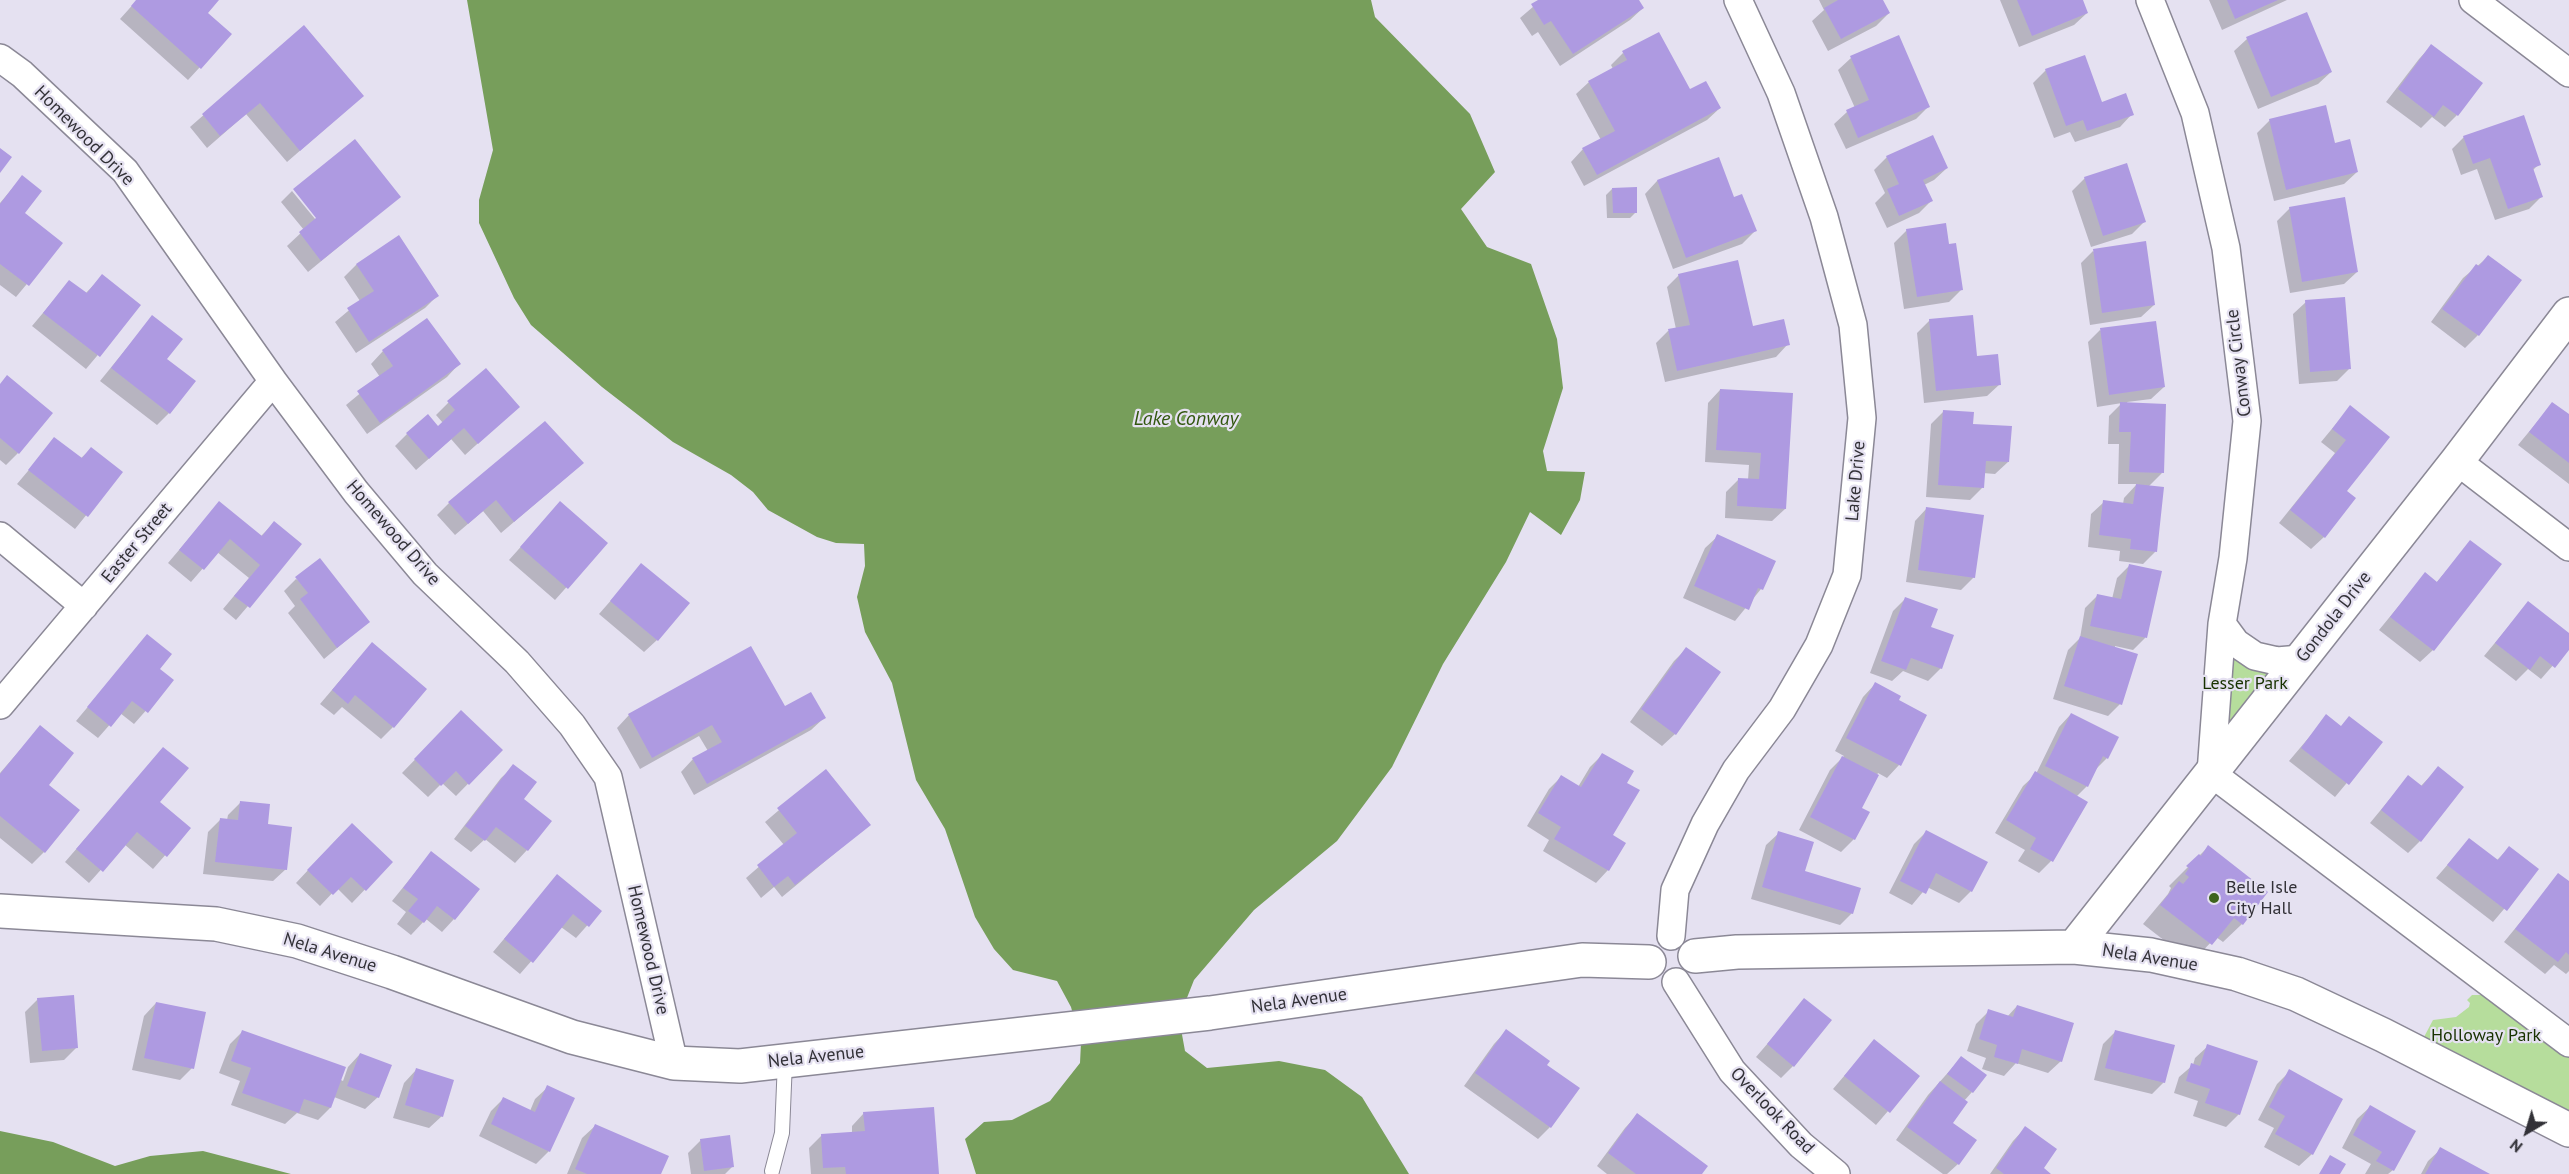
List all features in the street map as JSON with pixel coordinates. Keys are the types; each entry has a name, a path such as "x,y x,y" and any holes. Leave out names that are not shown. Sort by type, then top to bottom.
{"street":[{"name":"Lake Drive","path":"1681,958 1675,890 1705,824 1736,770 1782,709 1819,645 1847,575 1862,418 1853,325 1824,217 1781,93 1738,0"},
{"name":"Conway Circle","path":"2150,0 2195,113 2226,248 2247,421 2233,558 2222,624 2211,773"},
{"path":"2473,0 2569,73"},
{"name":"Homewood Drive","path":"0,58 22,74 125,171 273,381 356,492 425,574 517,662 572,725 608,777 674,1063"},
{"name":"Gondola Drive","path":"2074,946 2457,461 2569,314"},
{"name":"Easter Street","path":"0,705 273,381"},
{"path":"2457,461 2569,547"},
{"path":"0,536 84,606"},
{"path":"2222,624 2236,643 2255,656 2277,660 2301,659"},
{"path":"2211,773 2569,1043"},
{"name":"Nela Avenue","path":"0,910 216,924 297,941 392,972 572,1037 674,1063 740,1066 1210,1013 1582,960 1649,962"},
{"name":"Nela Avenue","path":"1681,958 1749,952 2074,946 2151,955 2237,974 2296,994 2383,1035 2569,1130"},
{"path":"1649,962 1651,969 1661,980 1681,958"},
{"name":"Overlook Road","path":"1681,958 1732,1071 1801,1145 1836,1174"}],"lane":[{"path":"772,1172 782,1132 785,1061"}],"green space":[{"name":"Lesser Park","path":"2229,656 2274,670 2224,742"},
{"name":"Holloway Park","path":"2472,995 2483,995 2496,1002 2569,1057 2569,1115 2428,1042 2424,1037 2433,1020 2456,1017 2469,1007 2470,1003 2467,1000"}],"water":[{"name":"Lake Conway","path":"467,0 1371,0 1375,17 1470,114 1495,172 1461,209 1487,247 1531,264 1557,339 1563,388 1543,451 1547,471 1585,472 1580,500 1561,535 1530,512 1506,562 1443,664 1392,767 1337,841 1254,910 1194,980 1179,1018 1185,1051 1207,1068 1279,1061 1325,1070 1362,1097 1409,1174 976,1174 965,1139 984,1122 1012,1120 1050,1101 1080,1063 1081,1043 1071,1007 1057,981 1013,970 994,949 975,917 945,829 916,780 892,683 865,632 857,597 865,566 864,544 836,543 817,537 768,510 753,492 731,475 673,442 602,387 531,325 514,298 479,223 479,200 493,150"},
{"path":"0,1131 53,1142 115,1166 150,1156 203,1151 291,1174 0,1174"}],"building":[{"path":"136,0 219,0 208,13 232,34 201,69 131,6"},
{"path":"1538,0 1639,0 1644,8 1573,54 1551,21 1544,25 1531,4"},
{"path":"1838,0 1883,0 1890,13 1841,39 1824,8"},
{"path":"2017,0 2083,0 2088,13 2032,36"},
{"path":"2227,0 2278,0 2235,19"},
{"path":"2307,12 2332,72 2271,97 2246,37"},
{"path":"304,25 364,96 300,151 260,103 220,136 202,114"},
{"path":"1659,32 1690,89 1706,81 1721,108 1597,175 1582,148 1615,131 1588,81 1627,60 1622,51"},
{"path":"1899,35 1930,107 1858,138 1846,110 1869,100 1850,56"},
{"path":"2431,44 2483,83 2458,116 2443,105 2434,117 2398,89"},
{"path":"2085,55 2102,102 2126,93 2134,115 2087,131 2083,120 2066,126 2045,69"},
{"path":"2326,105 2335,143 2350,139 2358,172 2286,190 2269,119"},
{"path":"2524,115 2541,165 2533,168 2543,197 2508,209 2490,158 2473,164 2463,136"},
{"path":"1933,135 1948,168 1923,180 1933,201 1899,216 1887,189 1899,184 1886,156"},
{"path":"355,139 401,197 321,261 299,232 316,218 293,189"},
{"path":"0,148 12,157 0,173"},
{"path":"1719,157 1734,197 1742,194 1757,231 1686,258 1657,180"},
{"path":"2127,163 2146,222 2103,236 2084,177"},
{"path":"22,175 42,191 25,213 63,243 29,286 0,264 0,204"},
{"path":"1637,187 1637,213 1613,213 1612,188"},
{"path":"2345,197 2358,272 2302,282 2289,207"},
{"path":"1946,223 1949,244 1956,243 1963,290 1917,297 1906,229"},
{"path":"399,235 439,296 369,342 347,308 374,291 356,264"},
{"path":"2146,241 2155,305 2102,313 2093,249"},
{"path":"2488,255 2522,280 2479,336 2442,309 2476,264 2479,266"},
{"path":"1738,260 1753,326 1784,319 1790,345 1677,371 1668,329 1690,325 1678,274"},
{"path":"102,274 141,305 100,357 43,313 69,280 87,293"},
{"path":"2345,297 2351,369 2310,372 2305,300"},
{"path":"152,315 183,339 167,359 196,381 170,414 111,368"},
{"path":"1973,315 1977,356 1998,354 2001,385 1936,391 1929,319"},
{"path":"427,318 461,364 380,423 357,391 393,366 382,350"},
{"path":"2156,321 2165,387 2109,395 2100,328"},
{"path":"486,368 520,407 478,444 464,428 429,459 406,433 428,414 438,426 455,410 447,401"},
{"path":"7,375 53,413 19,454 0,438 0,384"},
{"path":"1720,389 1793,393 1786,509 1737,506 1738,478 1759,479 1761,453 1716,450"},
{"path":"2120,402 2166,404 2164,473 2129,472 2131,432 2119,432"},
{"path":"2552,402 2569,414 2569,463 2529,432"},
{"path":"2350,405 2390,437 2347,491 2356,498 2325,538 2290,510 2346,440 2332,429"},
{"path":"1943,410 1974,412 1973,424 2012,426 2009,462 1986,461 1984,488 1938,485"},
{"path":"545,421 584,463 514,522 496,500 468,524 448,502"},
{"path":"54,437 82,458 91,447 123,472 88,517 28,470"},
{"path":"2136,484 2164,487 2157,552 2130,549 2131,539 2099,535 2103,500 2133,504"},
{"path":"219,501 262,536 274,521 302,544 250,608 234,596 260,565 230,539 204,570 179,550"},
{"path":"560,501 608,543 568,589 520,547"},
{"path":"1926,507 1984,515 1975,578 1918,570"},
{"path":"1717,534 1776,561 1763,590 1758,588 1749,610 1694,586"},
{"path":"2470,540 2502,564 2434,651 2390,617 2425,572 2437,582"},
{"path":"320,558 370,622 337,648 300,599 308,593 295,577"},
{"path":"641,563 690,603 658,641 610,601"},
{"path":"2129,564 2162,571 2147,638 2090,626 2097,594 2121,599"},
{"path":"1905,597 1938,609 1931,627 1954,635 1942,669 1911,658 1906,670 1881,661"},
{"path":"2528,601 2569,633 2569,650 2555,668 2540,656 2530,670 2495,643"},
{"path":"147,634 172,654 160,669 174,680 148,713 132,701 111,727 87,707"},
{"path":"2080,636 2138,654 2122,705 2064,686"},
{"path":"372,642 427,689 394,728 355,695 348,704 332,690"},
{"path":"751,646 785,706 811,692 826,718 707,784 692,758 722,742 712,725 652,758 628,714"},
{"path":"1686,647 1721,672 1676,735 1641,709"},
{"path":"1875,682 1901,696 1899,700 1927,715 1901,766 1846,738"},
{"path":"461,710 503,750 469,785 456,771 441,786 414,759"},
{"path":"2071,713 2119,737 2108,759 2103,756 2088,787 2045,766"},
{"path":"2326,714 2341,726 2349,716 2383,742 2349,785 2301,748"},
{"path":"40,725 74,753 49,785 80,810 45,853 0,816 0,774"},
{"path":"163,747 189,768 160,802 191,828 167,857 137,832 103,872 76,849"},
{"path":"1602,753 1634,771 1627,783 1640,790 1613,835 1626,843 1609,871 1554,839 1561,827 1538,813 1561,775 1581,787"},
{"path":"1842,756 1879,775 1862,808 1870,812 1855,840 1810,817"},
{"path":"513,764 537,782 524,799 552,821 528,851 496,827 485,841 465,826"},
{"path":"2438,766 2464,787 2421,842 2381,810 2408,775 2422,786"},
{"path":"826,769 871,825 795,885 788,876 774,887 757,865 797,833 777,808"},
{"path":"2035,771 2088,802 2053,862 2030,849 2036,838 2006,820"},
{"path":"240,801 270,804 268,824 292,827 287,870 215,862 220,818 238,820"},
{"path":"352,823 393,862 366,891 351,877 333,895 307,870"},
{"path":"1926,830 1988,862 1972,892 1936,873 1926,894 1900,881"},
{"path":"1778,831 1814,842 1805,871 1861,888 1853,914 1762,887"},
{"path":"2469,838 2498,860 2509,846 2539,869 2507,911 2447,865"},
{"name":"Belle Isle City Hall","path":"2208,845 2268,892 2243,925 2234,918 2212,945 2160,905 2179,881 2183,884 2189,877 2185,874 2189,868 2186,866 2199,854 2201,856"},
{"path":"431,851 480,889 455,920 437,906 424,923 408,911 418,899 403,888"},
{"path":"2558,873 2569,881 2569,955 2566,952 2558,962 2515,929"},
{"path":"557,874 602,911 589,927 573,914 533,963 504,939"},
{"path":"74,995 78,1048 42,1051 37,998"},
{"path":"1804,998 1832,1020 1794,1067 1767,1044"},
{"path":"156,1002 206,1012 194,1069 144,1058"},
{"path":"2017,1005 2074,1023 2062,1062 2022,1049 2018,1064 1994,1057 1997,1045 1979,1039 1988,1009 2013,1017"},
{"path":"1506,1029 1550,1061 1547,1065 1580,1088 1551,1128 1475,1073"},
{"path":"242,1030 346,1067 331,1108 304,1099 299,1113 242,1093 251,1068 231,1061"},
{"path":"2115,1030 2175,1045 2165,1083 2105,1068"},
{"path":"1874,1039 1920,1076 1890,1113 1844,1076"},
{"path":"2207,1044 2258,1061 2240,1115 2205,1103 2210,1089 2186,1081 2191,1063 2200,1066"},
{"path":"360,1053 392,1065 379,1098 347,1086"},
{"path":"1961,1056 1987,1075 1973,1093 1947,1074"},
{"path":"416,1068 454,1080 443,1117 405,1105"},
{"path":"2289,1069 2343,1099 2313,1155 2275,1134 2285,1116 2269,1107"},
{"path":"1940,1081 1968,1102 1953,1123 1977,1140 1959,1165 1907,1127"},
{"path":"547,1085 575,1098 550,1152 491,1124 503,1097 535,1112"},
{"path":"2370,1105 2416,1131 2394,1171 2376,1161 2382,1152 2353,1135"},
{"path":"934,1107 939,1174 846,1174 845,1167 823,1168 821,1134 865,1131 863,1112"},
{"path":"1637,1113 1708,1166 1702,1174 1636,1174 1608,1153"},
{"path":"595,1124 669,1156 661,1174 587,1174 575,1169"},
{"path":"2025,1126 2057,1149 2044,1168 2051,1174 2004,1174 1996,1168"},
{"path":"730,1135 734,1167 704,1171 700,1139"},
{"path":"2440,1147 2490,1174 2425,1174"},
{"path":"2330,1155 2346,1164 2340,1174 2319,1174"}],"place":[{"name":"Belle Isle City Hall","path":"2214,898"}]}
